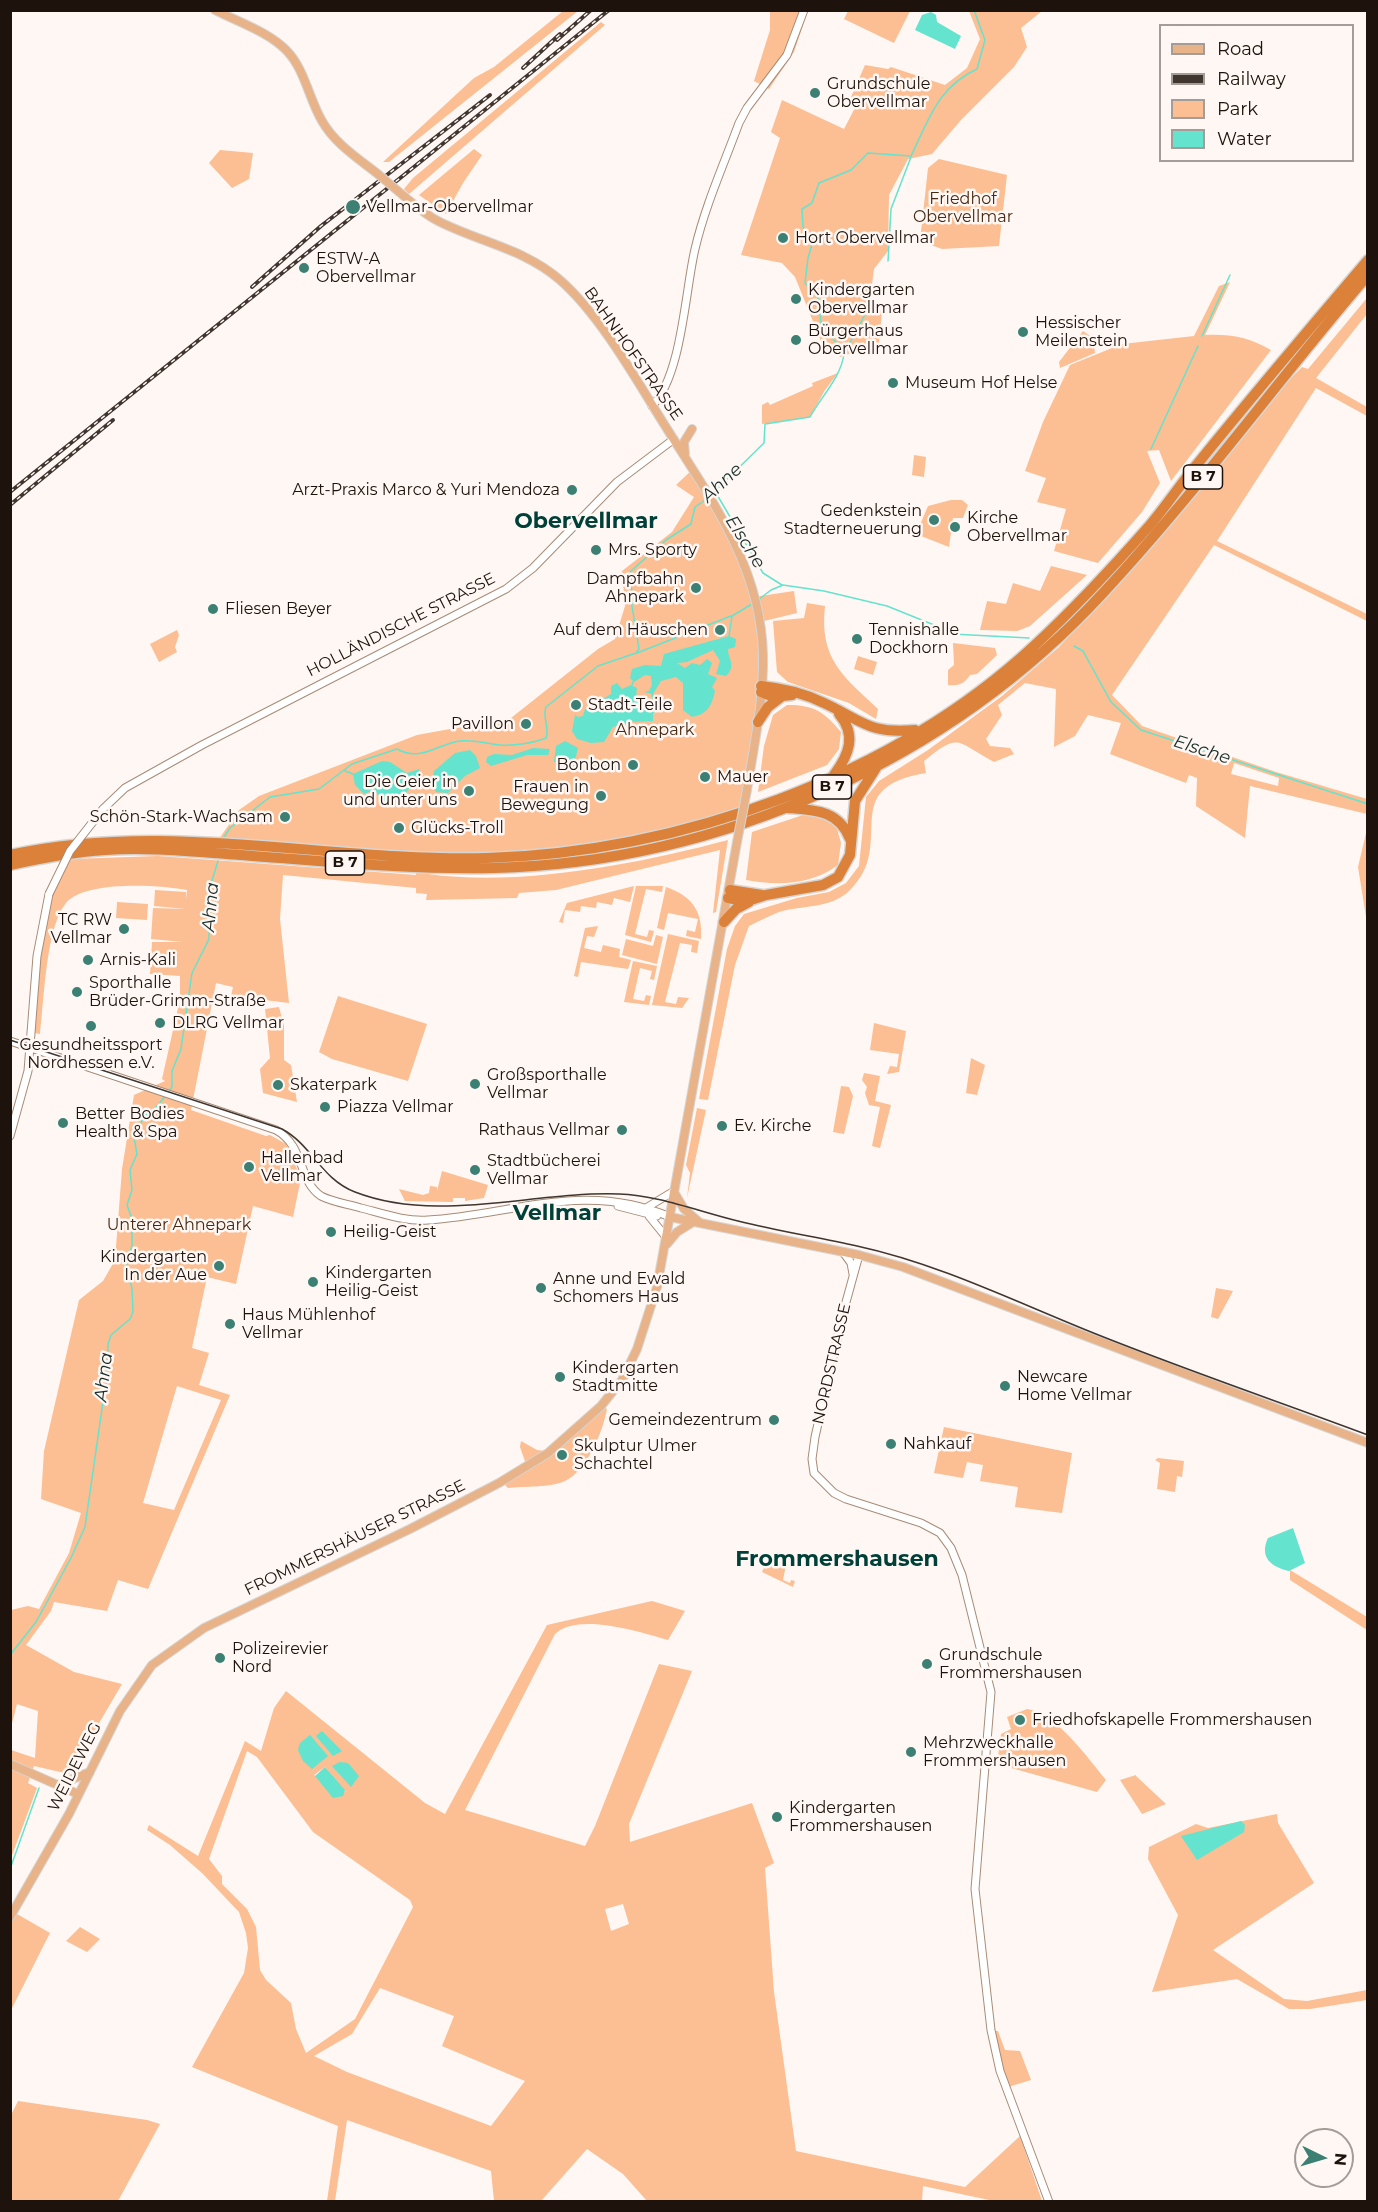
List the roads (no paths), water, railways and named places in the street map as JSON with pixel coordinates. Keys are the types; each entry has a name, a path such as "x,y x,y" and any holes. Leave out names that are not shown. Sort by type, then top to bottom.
{"highway":[{"name":"B 7","path":"10,855 54,846 118,840 190,842 381,856 488,858 582,850 692,828 755,809 833,777 921,729 1010,667 1094,586 1152,522 1202,458 1368,260"},
{"name":"B 7","path":"10,865 56,855 147,849 407,867 496,868 600,858 678,842 785,807 878,766 939,729 1025,666 1102,594 1192,490 1304,350 1368,275"},
{"path":"761,689 816,700 876,730 891,732 921,729"},
{"path":"761,689 769,697 795,695"},
{"path":"758,722 768,707 782,697"},
{"path":"833,777 847,757 850,741 847,726 835,709"},
{"path":"729,894 745,902 818,886 833,880 847,865 855,801 878,766"},
{"path":"785,807 822,812 832,816 844,826 851,845"},
{"path":"724,922 736,909 761,897"}],"main road":[{"name":"BAHNHOFSTRASSE","path":"215,10 276,41 286,50 294,60 322,121 337,141 405,197 436,220 510,249 538,264 561,281 586,308 707,490 739,551 760,621 761,689 758,722 724,922"},
{"path":"685,454 684,442 692,429"},
{"name":"FROMMERSHÄUSER STRASSE","path":"182,1643 204,1628 410,1529 540,1458 601,1406 622,1380 637,1349 651,1311 666,1242 724,922"},
{"path":"674,1191 684,1209 697,1222"},
{"path":"670,1217 859,1255 956,1286 1166,1369 1368,1443"},
{"path":"666,1242 677,1232 697,1222"},
{"name":"WEIDEWEG","path":"10,1917 90,1772 120,1711 139,1680 152,1665 182,1643"},
{"path":"10,1764 78,1794"},
{"path":"58,1785 90,1772"}],"street":[{"path":"652,406 663,394 673,368 695,248 739,123 747,108 787,55 804,10"},
{"name":"HOLLÄNDISCHE STRASSE","path":"10,1136 25,1086 37,956 49,894 70,850 102,808 125,788 202,745 506,589 533,568 616,482 674,439"},
{"path":"10,1041 281,1133 294,1145 308,1180 321,1196 376,1212 426,1221 543,1202 607,1202 670,1217"},
{"path":"646,1211 674,1191"},
{"path":"646,1211 666,1242"},
{"path":"842,1251 851,1263 853,1276"},
{"name":"NORDSTRASSE","path":"859,1255 815,1437 812,1460 814,1473 834,1493 932,1527 946,1540 965,1586 991,1692 975,1858 975,1889 994,2052 1049,2202"}],"water":[{"path":"931,12 936,15 937,22 961,36 955,49 915,30 922,15"},
{"path":"729,636 736,639 735,647 728,649 731,669 726,676 716,674 720,661 713,650 687,662 677,663 685,668 692,663 700,665 707,659 712,663 708,674 717,678 712,687 715,691 711,705 702,714 692,717 683,710 683,683 676,677 661,681 653,694 644,692 649,691 652,685 651,676 645,675 634,682 630,678 632,669 645,665 661,666 664,654"},
{"path":"617,683 622,689 631,685 637,688 638,700 646,709 652,702 660,701 659,711 653,713 653,721 631,722 613,727 604,742 591,743 577,739 572,731 575,715 583,716 585,709 592,710 597,703 611,694 611,686"},
{"path":"565,741 578,748 575,760 568,765 554,762 556,746"},
{"path":"533,748 550,749 548,755 527,755 491,766 486,762 487,757 494,754 512,755"},
{"path":"470,750 476,756 480,768 465,776 448,793 436,792 432,786 434,771 455,753"},
{"path":"382,761 390,762 407,773 419,769 421,780 415,782 400,798 393,800 384,801 374,790 364,794 355,785 353,774"},
{"path":"1293,1528 1305,1563 1289,1571 1272,1564 1265,1551 1268,1538"},
{"path":"322,1731 342,1751 333,1756 316,1736"},
{"path":"310,1735 328,1756 312,1769 303,1761 298,1750 300,1743"},
{"path":"340,1762 348,1763 359,1776 351,1787 332,1766"},
{"path":"325,1767 345,1790 343,1796 333,1798 315,1776"},
{"path":"1241,1821 1245,1825 1244,1832 1197,1860 1181,1836"}],"waterway":[{"name":"Ahne","path":"711,495 764,443 765,424 810,417 835,379 842,362 844,354 821,322 818,297 805,283 813,241 803,227 802,209 812,203 819,183 851,170 868,153 911,156 936,105 953,85 977,69 985,40 974,10"},
{"path":"888,261 891,209 911,157"},
{"path":"1202,336 1230,275"},
{"path":"844,354 870,305"},
{"path":"1151,449 1198,346"},
{"name":"Elsche","path":"716,493 763,573 782,585"},
{"name":"Ahne","path":"224,837 230,828 270,797 319,789 352,764 397,749 414,754 459,741 511,745 546,738 546,707 598,666 636,653 639,649 632,606 631,571 666,540 691,524 695,507 708,498"},
{"name":"Elsche","path":"758,600 771,590 783,585 824,591 887,606 944,629"},
{"name":"Elsche","path":"729,636 732,616 752,604"},
{"name":"Elsche","path":"637,653 731,616"},
{"name":"Elsche","path":"952,634 1029,638"},
{"name":"Elsche","path":"1074,646 1083,651 1111,702 1141,730 1368,804"},
{"path":"652,694 654,701"},
{"name":"Ahne","path":"345,771 353,774"},
{"name":"Ahna","path":"169,1091 172,1087 172,1071 181,1049 192,973 209,939 210,887 218,861"},
{"name":"Ahna","path":"10,1655 36,1622 85,1527 107,1374 108,1344 111,1335 130,1319 133,1312 132,1289 127,1265 132,1245 132,1219 127,1205 132,1190 130,1170 137,1154 134,1137 145,1115 154,1110 166,1095"},
{"path":"10,1869 39,1788"}],"tram line":[{"path":"10,1040 282,1129 301,1144 333,1179 355,1192 386,1201 452,1206 586,1194 634,1195 753,1225 857,1246 949,1274 1130,1347 1368,1435"}],"railway":[{"path":"557,40 591,10"},
{"path":"10,492 609,10"},
{"path":"523,68 560,34"},
{"path":"252,287 321,226 490,95"},
{"path":"10,505 113,420"}],"place":[{"name":"Grundschule Obervellmar","path":"815,93"},
{"name":"Vellmar-Obervellmar","path":"353,207"},
{"name":"Hort Obervellmar","path":"783,238"},
{"name":"ESTW-A Obervellmar","path":"304,268"},
{"name":"Kindergarten Obervellmar","path":"796,299"},
{"name":"Hessischer Meilenstein","path":"1023,332"},
{"name":"Bürgerhaus Obervellmar","path":"796,340"},
{"name":"Museum Hof Helse","path":"893,383"},
{"name":"Arzt-Praxis Marco & Yuri Mendoza","path":"572,490"},
{"name":"Gedenkstein Stadterneuerung","path":"934,520"},
{"name":"Kirche Obervellmar","path":"955,527"},
{"name":"Mrs. Sporty","path":"596,550"},
{"name":"Dampfbahn Ahnepark","path":"696,588"},
{"name":"Fliesen Beyer","path":"213,609"},
{"name":"Auf dem Häuschen","path":"720,630"},
{"name":"Tennishalle Dockhorn","path":"857,639"},
{"name":"Stadt-Teile","path":"576,705"},
{"name":"Pavillon","path":"526,724"},
{"name":"Bonbon","path":"633,765"},
{"name":"Mauer","path":"705,777"},
{"name":"Die Geier in und unter uns","path":"469,791"},
{"name":"Frauen in Bewegung","path":"601,796"},
{"name":"Schön-Stark-Wachsam","path":"285,817"},
{"name":"Glücks-Troll","path":"399,828"},
{"name":"TC RW Vellmar","path":"124,929"},
{"name":"Arnis-Kali","path":"88,960"},
{"name":"Sporthalle Brüder-Grimm-Straße","path":"77,992"},
{"name":"DLRG Vellmar","path":"160,1023"},
{"name":"Gesundheitssport Nordhessen e.V.","path":"91,1026"},
{"name":"Großsporthalle Vellmar","path":"475,1084"},
{"name":"Skaterpark","path":"278,1085"},
{"name":"Piazza Vellmar","path":"325,1107"},
{"name":"Better Bodies Health & Spa","path":"63,1123"},
{"name":"Ev. Kirche","path":"722,1126"},
{"name":"Rathaus Vellmar","path":"622,1130"},
{"name":"Hallenbad Vellmar","path":"249,1167"},
{"name":"Stadtbücherei Vellmar","path":"475,1170"},
{"name":"Heilig-Geist","path":"331,1232"},
{"name":"Kindergarten In der Aue","path":"219,1266"},
{"name":"Kindergarten Heilig-Geist","path":"313,1282"},
{"name":"Anne und Ewald Schomers Haus","path":"541,1288"},
{"name":"Haus Mühlenhof Vellmar","path":"230,1324"},
{"name":"Kindergarten Stadtmitte","path":"560,1377"},
{"name":"Newcare Home Vellmar","path":"1005,1386"},
{"name":"Gemeindezentrum","path":"774,1420"},
{"name":"Nahkauf","path":"891,1444"},
{"name":"Skulptur Ulmer Schachtel","path":"562,1455"},
{"name":"Polizeirevier Nord","path":"220,1658"},
{"name":"Grundschule Frommershausen","path":"927,1664"},
{"name":"Friedhofskapelle Frommershausen","path":"1020,1720"},
{"name":"Mehrzweckhalle Frommershausen","path":"911,1752"},
{"name":"Kindergarten Frommershausen","path":"777,1817"}],"district":[{"name":"Obervellmar","path":"586,522"},
{"name":"Vellmar","path":"557,1214"},
{"name":"Frommershausen","path":"837,1560"}],"park label":[{"name":"Friedhof Obervellmar","path":"963,208"},
{"name":"Ahnepark","path":"655,730"},
{"name":"Unterer Ahnepark","path":"179,1225"}]}
